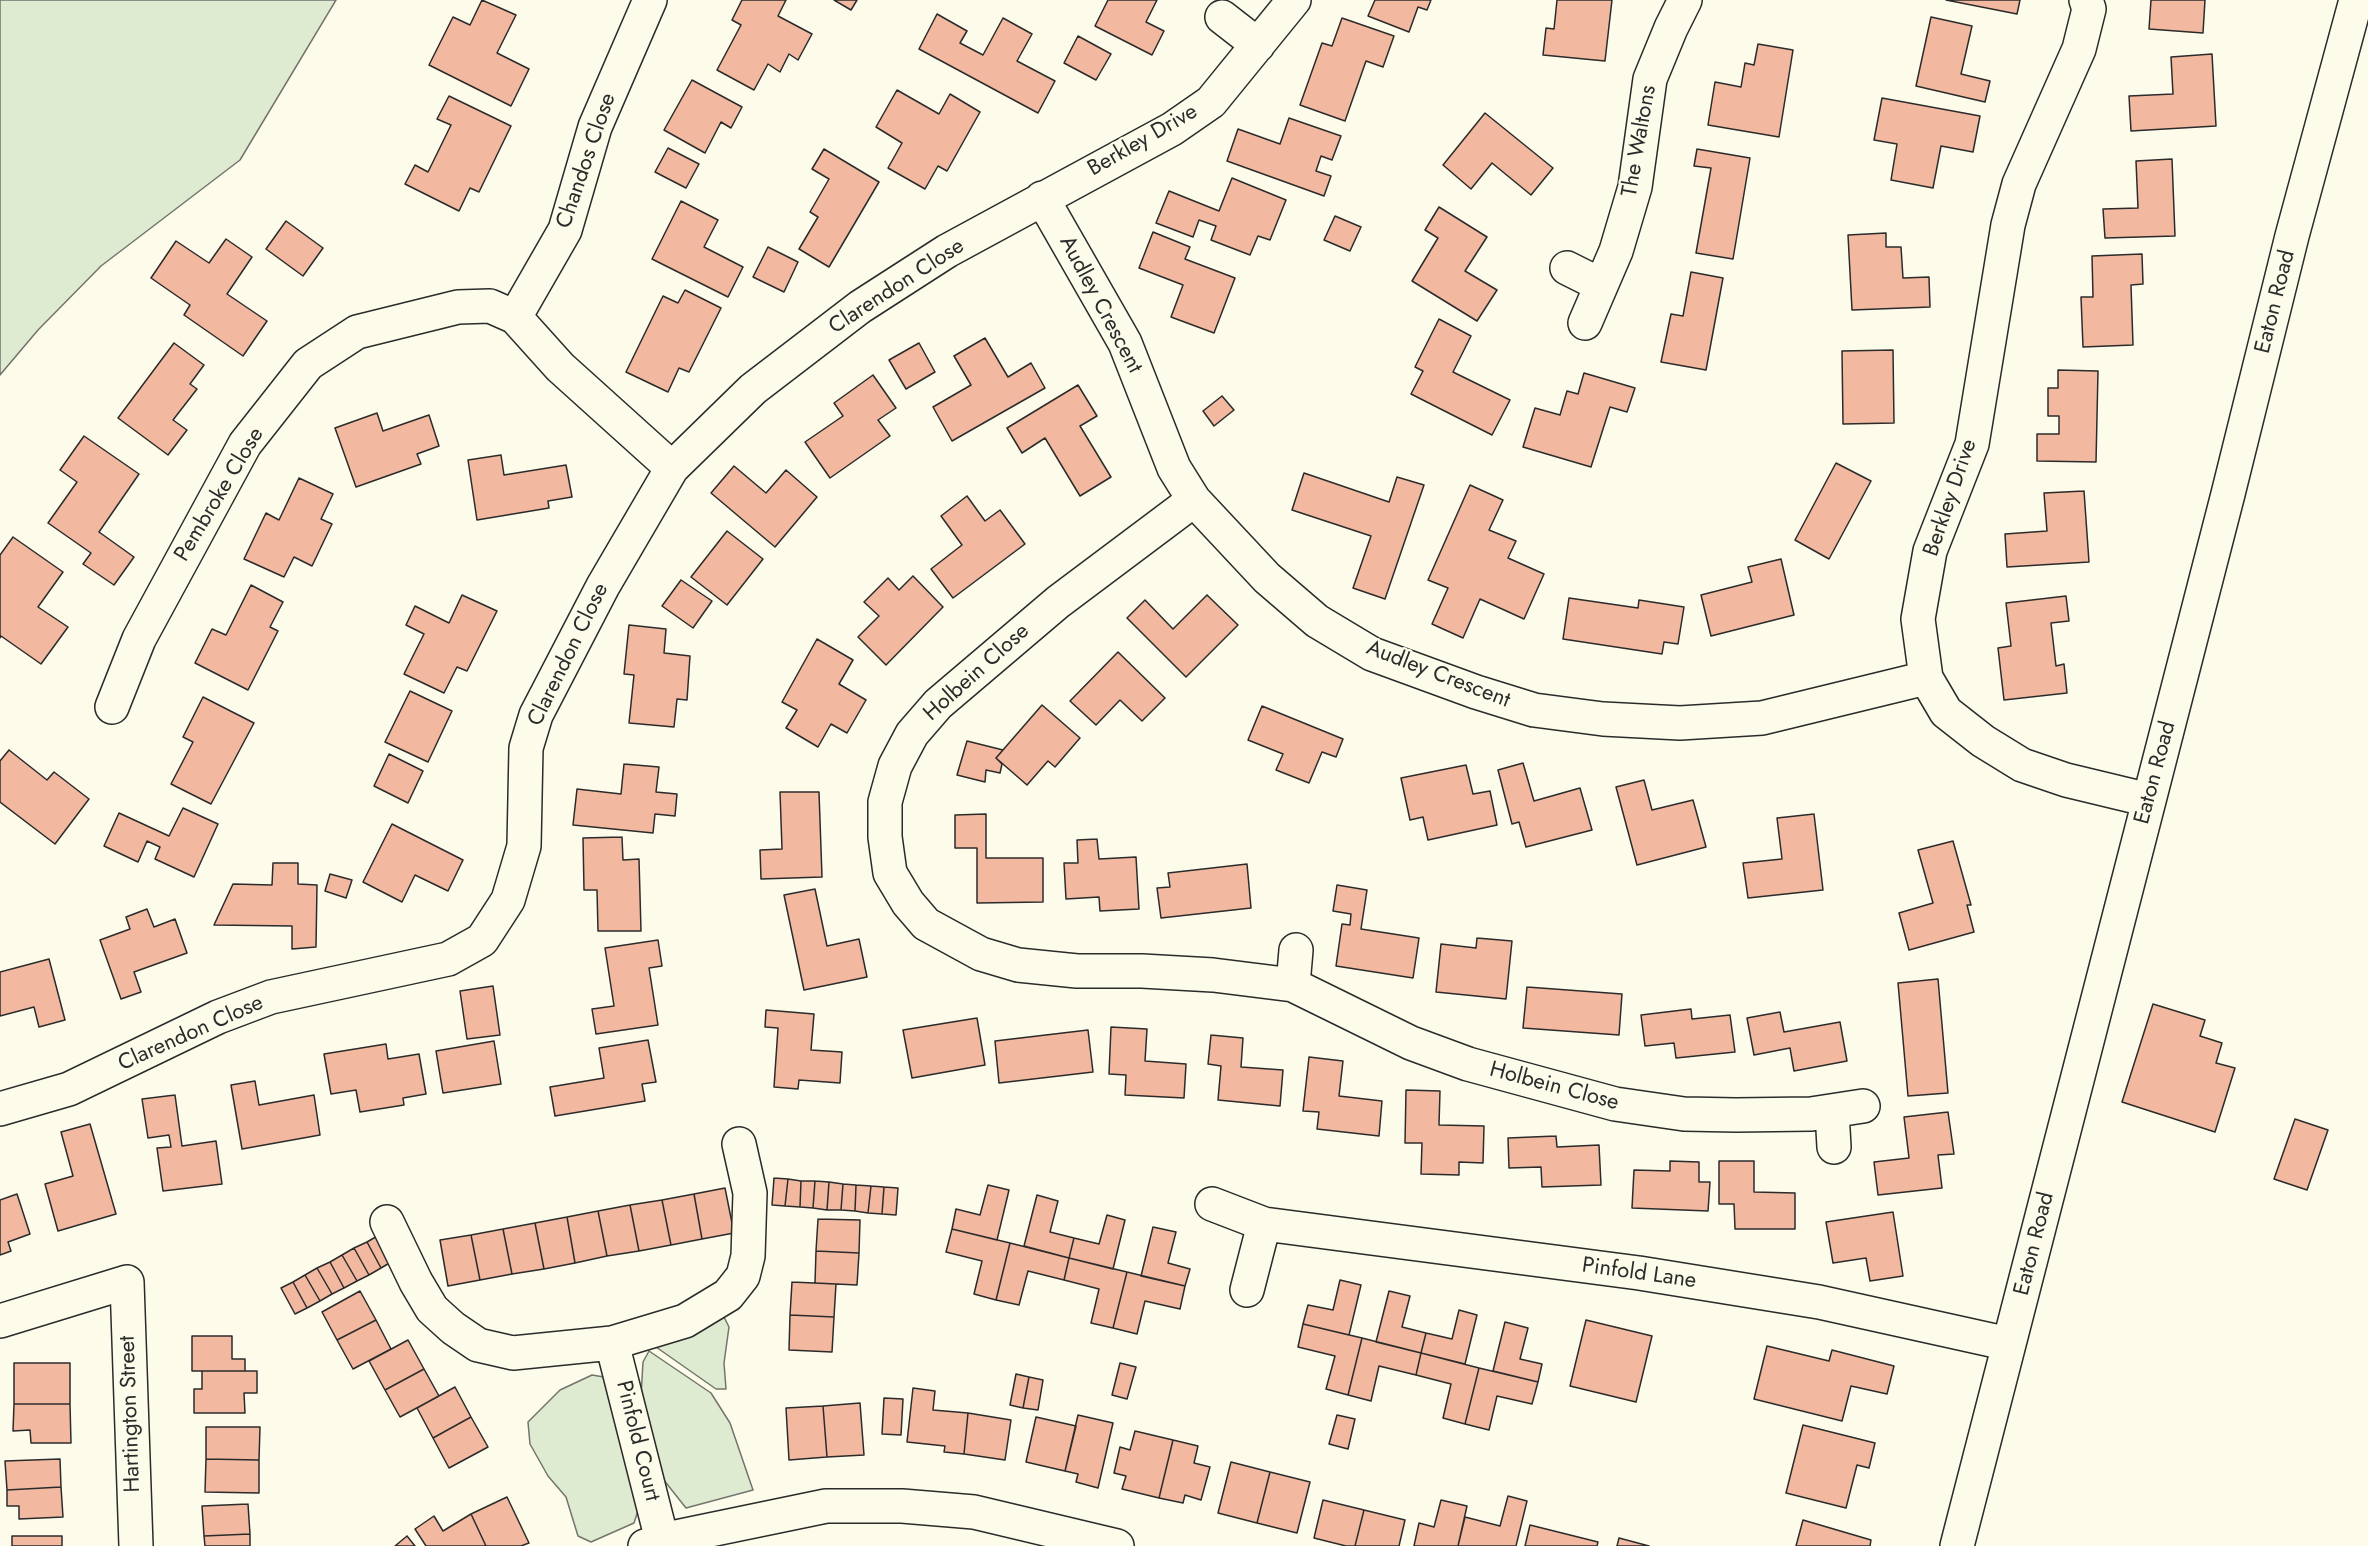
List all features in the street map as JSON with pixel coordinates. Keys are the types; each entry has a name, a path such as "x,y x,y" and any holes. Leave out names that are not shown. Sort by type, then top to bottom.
{"street":[{"name":"Chandos Close","path":"515,317 565,230 595,127 650,0"},
{"name":"Berkley Drive","path":"1042,198 1172,129 1211,102 1294,0"},
{"name":"The Waltons","path":"1585,323 1616,251 1635,187 1650,79 1685,0"},
{"name":"Berkley Drive","path":"2086,0 2089,9 2079,49 2019,184 2007,225 1972,444 1930,551 1918,619 1926,678 1946,712 1983,741 2022,765 2066,780 2149,800"},
{"name":"Eaton Road","path":"1957,1546 2226,505 2292,236 2356,0"},
{"path":"1222,17 1258,45"},
{"name":"Audley Crescent","path":"1042,198 1125,343 1174,468 1194,500 1268,578 1317,621 1372,654 1476,692 1534,710 1604,719 1680,723 1762,718 1926,678"},
{"name":"Clarendon Close","path":"0,1109 69,1089 218,1017 272,998 448,959 482,940 508,900 524,846 526,748 536,715 603,586 672,468 753,388 860,307 947,251 1042,198"},
{"path":"1567,268 1601,285"},
{"name":"Pembroke Close","path":"112,707 138,639 245,444 308,364 357,332 458,307 490,306 515,317 560,367 672,468"},
{"name":"Holbein Close","path":"1194,500 1058,602 938,704 912,734 896,766 885,802 885,837 890,873 908,903 926,924 981,954 1018,965 1077,971 1142,971 1213,975 1293,986 1412,1043 1468,1064 1615,1104 1684,1114 1757,1115 1848,1109 1834,1147"},
{"path":"1293,986 1296,950"},
{"path":"387,1221 416,1282 432,1309 478,1346 513,1353 612,1342 685,1321 728,1295 742,1276 748,1256 750,1193 739,1144"},
{"name":"Pinfold Lane","path":"1212,1204 1264,1224 1662,1277 1820,1302 2010,1344"},
{"path":"1247,1290 1264,1224"},
{"name":"Hartington Street","path":"0,1321 127,1282 136,1546"},
{"name":"Pinfold Court","path":"612,1342 653,1543"},
{"path":"653,1543 826,1506 902,1506 974,1512 1117,1546"}],"green space":[{"path":"0,0 336,0 240,160 101,266 38,330 0,375"},
{"path":"723,1315 729,1327 724,1363 726,1389 716,1389 656,1347"},
{"path":"649,1351 711,1393 730,1423 753,1490 686,1508 663,1479 641,1397 643,1362"},
{"path":"592,1375 604,1377 642,1498 634,1523 591,1542 578,1536 566,1497 548,1476 530,1444 528,1422 560,1390"}],"building":[{"path":"482,0 516,15 497,53 529,69 511,106 429,65 453,17 470,25"},
{"path":"742,0 786,0 778,16 812,34 798,60 789,54 780,72 768,64 754,90 717,70 741,25 732,20"},
{"path":"834,0 857,0 851,10"},
{"path":"1108,0 1157,0 1146,22 1164,31 1152,55 1095,26"},
{"path":"1375,0 1431,0 1427,10 1418,7 1409,32 1368,16"},
{"path":"1557,0 1612,0 1605,61 1543,55 1546,28 1554,29"},
{"path":"1946,0 2020,0 2017,14"},
{"path":"2151,0 2205,0 2203,33 2149,29"},
{"path":"937,14 967,31 960,43 983,55 1003,18 1032,34 1017,61 1055,81 1038,113 919,49"},
{"path":"1931,17 1972,26 1961,74 1990,81 1985,102 1916,86"},
{"path":"1342,18 1394,36 1383,67 1366,61 1345,121 1300,105 1322,43 1332,46"},
{"path":"1078,36 1111,54 1096,80 1064,63"},
{"path":"1758,44 1793,50 1779,137 1708,125 1715,82 1741,87 1745,63 1754,65"},
{"path":"2212,54 2216,126 2131,131 2129,96 2173,94 2171,57"},
{"path":"692,80 742,107 731,128 721,122 705,153 664,130"},
{"path":"897,90 939,114 950,94 980,112 947,171 938,166 925,189 888,168 902,143 876,127"},
{"path":"449,96 511,126 479,192 470,188 459,211 405,184 415,165 428,172 451,125 437,119"},
{"path":"1882,98 1980,116 1973,152 1941,146 1933,188 1891,180 1897,144 1874,140"},
{"path":"1485,113 1553,168 1531,195 1492,163 1471,189 1443,165"},
{"path":"1289,118 1341,136 1332,160 1321,156 1316,171 1331,176 1324,196 1227,161 1238,129 1280,144"},
{"path":"668,148 699,164 686,188 655,172"},
{"path":"824,149 879,182 829,267 799,249 818,217 810,212 829,179 812,169"},
{"path":"1697,149 1750,158 1733,259 1696,253 1711,168 1694,166"},
{"path":"2172,159 2175,236 2105,238 2103,209 2138,208 2136,161"},
{"path":"1232,178 1286,200 1270,240 1258,236 1250,255 1211,240 1216,226 1199,220 1193,237 1156,223 1169,191 1219,211"},
{"path":"681,201 718,220 704,247 743,267 728,297 652,259"},
{"path":"1439,207 1487,237 1465,271 1497,290 1477,321 1412,281 1438,238 1425,230"},
{"path":"1335,216 1361,227 1350,251 1324,240"},
{"path":"286,221 323,248 303,276 266,249"},
{"path":"1153,232 1190,247 1185,259 1235,278 1214,333 1171,317 1183,285 1139,268"},
{"path":"1886,233 1886,247 1901,247 1903,278 1929,277 1930,307 1852,310 1848,235"},
{"path":"226,239 252,257 227,294 267,321 243,356 184,315 190,305 151,278 176,241 209,263"},
{"path":"768,247 798,262 784,292 753,277"},
{"path":"2142,254 2143,284 2131,285 2133,345 2083,347 2081,297 2093,297 2092,256"},
{"path":"1691,272 1723,278 1706,370 1661,362 1671,314 1683,316"},
{"path":"685,290 721,308 689,372 679,368 668,392 626,372 663,296 678,303"},
{"path":"1439,319 1471,336 1453,372 1510,400 1492,435 1411,394 1423,371 1415,367"},
{"path":"985,338 1008,377 1031,363 1045,388 952,441 933,407 971,385 954,356"},
{"path":"174,343 204,365 190,384 197,389 173,420 187,430 168,455 118,418"},
{"path":"919,343 935,372 906,389 889,360"},
{"path":"1893,350 1894,423 1843,424 1842,351"},
{"path":"2058,370 2098,371 2096,462 2037,461 2037,434 2059,434 2059,416 2048,416 2048,388 2058,388"},
{"path":"1584,373 1635,388 1627,412 1610,407 1591,467 1523,447 1535,408 1560,415 1567,391 1578,394"},
{"path":"873,375 896,408 878,420 890,436 830,478 805,442 843,416 834,403"},
{"path":"1078,385 1097,416 1080,426 1111,477 1080,496 1045,438 1022,453 1007,428"},
{"path":"1222,396 1234,410 1214,426 1203,411"},
{"path":"377,413 383,431 429,415 439,446 417,454 421,464 356,487 335,428"},
{"path":"84,436 139,474 99,532 134,557 114,585 83,564 91,553 48,523 77,482 60,470"},
{"path":"501,455 504,475 566,465 572,497 548,501 549,508 477,520 468,460"},
{"path":"1836,463 1871,481 1829,559 1795,540"},
{"path":"734,466 766,493 786,470 817,497 775,547 711,493"},
{"path":"1304,473 1389,502 1397,477 1424,485 1385,599 1353,588 1371,536 1292,510"},
{"path":"299,478 333,494 321,519 332,524 312,566 294,557 284,577 244,559 266,513 279,520"},
{"path":"1470,485 1503,500 1489,530 1516,541 1508,558 1544,574 1524,619 1480,599 1463,638 1432,624 1448,588 1428,580"},
{"path":"2084,491 2089,562 2007,567 2005,534 2047,531 2044,493"},
{"path":"967,496 985,521 1000,510 1025,544 953,598 931,569 962,545 941,516"},
{"path":"727,531 763,559 727,605 691,577"},
{"path":"13,537 63,572 38,607 68,627 41,664 1,636 0,638 0,555"},
{"path":"1781,559 1794,615 1711,636 1701,595 1752,582 1748,567"},
{"path":"913,576 943,607 886,665 858,637 879,616 864,602 888,578 899,590"},
{"path":"681,580 712,601 693,628 662,606"},
{"path":"251,585 283,602 270,627 278,631 248,690 195,663 212,629 226,635"},
{"path":"462,595 497,611 467,671 457,667 444,693 404,674 424,634 406,625 415,606 449,623"},
{"path":"1207,595 1238,625 1186,677 1127,618 1145,600 1173,629"},
{"path":"2066,596 2069,621 2051,623 2056,666 2064,664 2067,693 2004,700 1998,648 2011,646 2006,603"},
{"path":"1569,598 1638,608 1639,600 1684,607 1678,644 1664,642 1662,654 1563,639"},
{"path":"629,625 666,629 664,653 690,656 687,700 677,699 674,727 629,723 634,675 624,674"},
{"path":"817,639 853,660 839,684 866,700 847,733 831,724 818,747 786,728 797,710 782,702"},
{"path":"1118,652 1165,698 1142,721 1120,700 1096,725 1070,701"},
{"path":"410,691 452,711 428,762 385,742"},
{"path":"203,697 254,723 211,804 171,784 193,742 183,737"},
{"path":"1042,705 1080,738 1055,767 1048,761 1027,785 996,758"},
{"path":"1262,706 1343,739 1336,757 1322,752 1309,783 1276,770 1283,754 1248,740"},
{"path":"967,741 1003,750 996,758 1002,764 1000,773 986,770 985,782 957,775"},
{"path":"9,750 47,780 54,772 89,799 55,844 0,802 0,761"},
{"path":"389,754 423,771 408,803 374,786"},
{"path":"1523,763 1534,801 1580,788 1592,830 1526,847 1519,822 1512,824 1498,770"},
{"path":"624,764 659,767 656,792 677,794 675,816 655,814 653,833 573,825 577,789 621,794"},
{"path":"1466,765 1473,794 1490,791 1497,825 1428,840 1423,817 1410,820 1401,778"},
{"path":"1644,780 1652,810 1693,800 1706,847 1637,865 1616,787"},
{"path":"780,792 819,792 822,877 761,879 760,850 782,849"},
{"path":"183,808 218,824 194,877 155,859 160,847 147,841 138,862 104,846 119,813 169,836"},
{"path":"986,814 986,858 1043,858 1043,902 977,903 977,848 955,848 955,815"},
{"path":"1814,814 1823,890 1748,898 1743,863 1782,859 1777,818"},
{"path":"392,824 463,860 448,891 415,875 402,902 363,882"},
{"path":"622,837 623,860 639,859 641,931 598,931 597,890 584,890 583,838"},
{"path":"1097,839 1099,859 1136,857 1139,909 1100,911 1099,897 1066,899 1064,863 1078,863 1077,840"},
{"path":"1953,841 1971,905 1967,905 1974,932 1909,950 1899,913 1933,903 1918,850"},
{"path":"273,863 298,863 298,884 317,885 316,947 292,949 292,926 214,925 233,884 272,885"},
{"path":"1247,864 1251,908 1161,918 1157,888 1170,887 1168,873"},
{"path":"330,874 352,880 346,898 325,891"},
{"path":"1337,885 1367,890 1361,929 1419,938 1413,978 1336,966 1342,924 1350,925 1351,914 1333,911"},
{"path":"815,889 827,946 859,939 867,977 804,990 784,895"},
{"path":"147,909 154,927 175,919 187,953 134,972 141,992 121,999 100,940 130,929 126,917"},
{"path":"1477,938 1512,941 1506,999 1436,992 1441,944 1476,948"},
{"path":"658,940 662,966 649,968 658,1025 596,1034 592,1009 614,1006 605,948"},
{"path":"49,959 65,1020 39,1027 34,1007 0,1016 0,972"},
{"path":"1938,979 1948,1093 1908,1096 1898,983"},
{"path":"493,986 500,1035 467,1039 460,991"},
{"path":"1527,987 1622,994 1619,1035 1523,1028"},
{"path":"2153,1004 2205,1020 2200,1036 2222,1043 2216,1063 2235,1068 2215,1132 2122,1102"},
{"path":"1691,1009 1692,1019 1730,1015 1735,1052 1676,1058 1674,1043 1645,1046 1641,1015"},
{"path":"766,1010 814,1014 811,1050 842,1052 840,1083 799,1080 798,1089 774,1087 778,1028 765,1027"},
{"path":"1780,1012 1784,1032 1840,1022 1847,1061 1794,1071 1790,1048 1754,1055 1747,1018"},
{"path":"977,1018 985,1065 912,1078 903,1030"},
{"path":"1111,1027 1147,1029 1145,1061 1186,1064 1184,1098 1125,1095 1126,1075 1109,1074"},
{"path":"1088,1030 1093,1072 999,1083 995,1041"},
{"path":"1211,1035 1243,1038 1241,1067 1283,1070 1280,1106 1218,1100 1221,1066 1208,1064"},
{"path":"648,1040 656,1082 642,1084 645,1101 555,1116 550,1087 604,1078 599,1048"},
{"path":"494,1041 501,1084 443,1093 436,1051"},
{"path":"386,1044 388,1059 419,1054 426,1094 403,1098 404,1105 360,1112 356,1090 331,1094 324,1054"},
{"path":"1309,1057 1343,1061 1339,1096 1382,1101 1379,1136 1317,1129 1319,1112 1303,1111"},
{"path":"255,1081 259,1105 314,1095 320,1135 242,1149 231,1085"},
{"path":"1406,1090 1440,1091 1439,1125 1484,1126 1483,1163 1459,1162 1459,1175 1421,1174 1422,1143 1405,1143"},
{"path":"175,1095 182,1146 216,1141 222,1184 163,1191 157,1148 171,1147 169,1135 148,1138 142,1099"},
{"path":"1948,1112 1954,1154 1938,1155 1942,1188 1878,1195 1874,1162 1909,1158 1904,1117"},
{"path":"2295,1119 2328,1130 2307,1190 2274,1179"},
{"path":"90,1124 116,1214 58,1231 45,1184 73,1176 61,1132"},
{"path":"1556,1136 1557,1147 1599,1145 1601,1185 1542,1187 1541,1167 1509,1168 1508,1138"},
{"path":"1670,1161 1699,1162 1699,1182 1710,1182 1708,1211 1632,1208 1634,1170 1670,1171"},
{"path":"1719,1161 1754,1161 1754,1192 1795,1193 1795,1229 1735,1229 1734,1204 1719,1204"},
{"path":"774,1178 788,1179 785,1206 772,1205"},
{"path":"788,1179 801,1181 800,1207 785,1206"},
{"path":"801,1181 815,1181 813,1208 800,1207"},
{"path":"815,1181 829,1182 827,1210 813,1208"},
{"path":"829,1182 843,1184 841,1210 827,1210"},
{"path":"843,1184 856,1185 855,1211 841,1210"},
{"path":"856,1185 871,1186 868,1213 855,1211"},
{"path":"988,1185 1009,1190 997,1240 952,1229 956,1209 980,1215"},
{"path":"871,1186 884,1187 882,1214 868,1213"},
{"path":"884,1187 898,1188 896,1215 882,1214"},
{"path":"725,1188 734,1233 702,1239 694,1194"},
{"path":"17,1194 30,1234 8,1242 11,1251 0,1255 0,1200"},
{"path":"694,1194 702,1239 671,1245 662,1200"},
{"path":"1037,1195 1058,1201 1050,1232 1074,1238 1069,1258 1024,1246"},
{"path":"662,1200 671,1245 639,1251 630,1205"},
{"path":"630,1205 639,1251 607,1256 598,1211"},
{"path":"598,1211 607,1256 575,1263 567,1217"},
{"path":"1893,1212 1903,1276 1870,1281 1866,1258 1833,1263 1826,1222"},
{"path":"1107,1215 1125,1220 1113,1269 1069,1258 1074,1238 1099,1244"},
{"path":"567,1217 575,1263 544,1269 535,1223"},
{"path":"818,1219 860,1220 859,1253 816,1251"},
{"path":"535,1223 544,1269 512,1274 503,1229"},
{"path":"1153,1227 1176,1232 1168,1263 1190,1269 1185,1286 1141,1276"},
{"path":"503,1229 512,1274 480,1280 471,1235"},
{"path":"952,1229 1010,1243 996,1300 974,1294 982,1261 946,1252"},
{"path":"379,1235 393,1261 381,1268 367,1242"},
{"path":"471,1235 480,1280 448,1286 440,1240"},
{"path":"367,1242 381,1268 369,1275 354,1248"},
{"path":"1010,1243 1069,1258 1064,1280 1028,1271 1019,1305 996,1300"},
{"path":"354,1248 369,1275 357,1281 342,1255"},
{"path":"816,1251 859,1253 857,1285 815,1283"},
{"path":"342,1255 357,1281 344,1288 330,1262"},
{"path":"1069,1258 1127,1272 1113,1328 1091,1323 1099,1289 1064,1280"},
{"path":"330,1262 344,1288 332,1294 317,1268"},
{"path":"317,1268 332,1294 320,1301 305,1275"},
{"path":"1127,1272 1185,1286 1180,1309 1145,1301 1137,1334 1113,1328"},
{"path":"305,1275 320,1301 307,1308 293,1282"},
{"path":"1340,1280 1361,1285 1349,1335 1303,1324 1308,1305 1333,1310"},
{"path":"293,1282 307,1308 295,1314 281,1288"},
{"path":"792,1282 836,1284 834,1317 790,1315"},
{"path":"360,1291 376,1320 337,1340 322,1312"},
{"path":"1389,1291 1410,1296 1402,1327 1426,1333 1421,1353 1376,1342"},
{"path":"1459,1310 1477,1315 1465,1364 1421,1353 1426,1333 1452,1339"},
{"path":"790,1315 834,1317 832,1352 789,1350"},
{"path":"376,1320 391,1349 353,1369 337,1340"},
{"path":"1586,1320 1652,1336 1636,1402 1570,1386"},
{"path":"1505,1322 1528,1328 1520,1359 1542,1364 1538,1382 1493,1371"},
{"path":"1303,1324 1362,1338 1348,1395 1326,1389 1335,1356 1298,1347"},
{"path":"192,1336 232,1336 232,1359 245,1359 245,1371 192,1371"},
{"path":"1362,1338 1421,1353 1416,1375 1379,1366 1371,1401 1348,1395"},
{"path":"408,1340 424,1369 385,1390 369,1361"},
{"path":"1767,1346 1829,1361 1832,1350 1894,1366 1887,1394 1851,1386 1842,1421 1754,1399"},
{"path":"1421,1353 1479,1368 1465,1424 1443,1418 1451,1384 1416,1375"},
{"path":"14,1363 70,1363 70,1404 14,1404"},
{"path":"1120,1363 1136,1367 1127,1399 1112,1395"},
{"path":"1479,1368 1538,1382 1532,1404 1497,1396 1489,1430 1465,1424"},
{"path":"424,1369 439,1396 400,1417 385,1390"},
{"path":"202,1371 257,1371 257,1393 244,1393 245,1413 194,1413 194,1389 202,1389"},
{"path":"1016,1374 1029,1377 1023,1408 1010,1405"},
{"path":"1029,1377 1043,1380 1038,1410 1023,1408"},
{"path":"455,1387 471,1417 433,1438 417,1408"},
{"path":"913,1388 935,1391 933,1410 968,1413 964,1454 944,1452 945,1446 907,1442"},
{"path":"884,1398 903,1399 901,1435 882,1434"},
{"path":"860,1403 864,1455 827,1457 823,1406"},
{"path":"14,1404 70,1404 71,1443 31,1443 30,1430 13,1431"},
{"path":"823,1406 827,1457 789,1460 786,1408"},
{"path":"968,1413 1011,1420 1005,1460 964,1454"},
{"path":"1078,1415 1113,1423 1098,1488 1076,1482 1078,1474 1065,1471"},
{"path":"1337,1415 1355,1419 1348,1449 1329,1444"},
{"path":"471,1417 488,1447 449,1468 433,1438"},
{"path":"1036,1417 1076,1426 1065,1471 1026,1462"},
{"path":"1803,1425 1875,1443 1869,1468 1857,1465 1846,1508 1786,1493"},
{"path":"206,1427 260,1427 259,1460 206,1459"},
{"path":"1135,1431 1173,1440 1159,1498 1122,1489 1126,1476 1114,1473 1120,1447 1130,1450"},
{"path":"1173,1440 1198,1446 1194,1463 1210,1467 1201,1500 1185,1495 1183,1503 1159,1498"},
{"path":"60,1459 61,1487 7,1490 5,1461"},
{"path":"206,1459 259,1460 259,1493 205,1492"},
{"path":"1231,1462 1270,1472 1257,1523 1218,1513"},
{"path":"1270,1472 1310,1482 1297,1533 1257,1523"},
{"path":"61,1487 63,1517 19,1519 19,1506 7,1506 7,1490"},
{"path":"1508,1496 1527,1501 1516,1546 1458,1546 1465,1517 1500,1526"},
{"path":"507,1497 529,1543 521,1546 486,1546 471,1514"},
{"path":"1323,1500 1364,1510 1355,1546 1314,1538"},
{"path":"1441,1500 1467,1506 1458,1546 1414,1546 1419,1523 1434,1527"},
{"path":"248,1504 250,1534 204,1536 202,1506"},
{"path":"1364,1510 1405,1520 1399,1546 1355,1546"},
{"path":"471,1514 486,1546 426,1546 415,1529 434,1516 443,1531"},
{"path":"1803,1520 1871,1540 1870,1546 1796,1546"},
{"path":"1530,1525 1598,1542 1597,1546 1525,1546"},
{"path":"250,1534 250,1546 205,1546 204,1536"},
{"path":"12,1536 62,1536 62,1546 12,1546"},
{"path":"407,1536 415,1546 395,1546"},
{"path":"1619,1538 1649,1546 1617,1546"}]}
